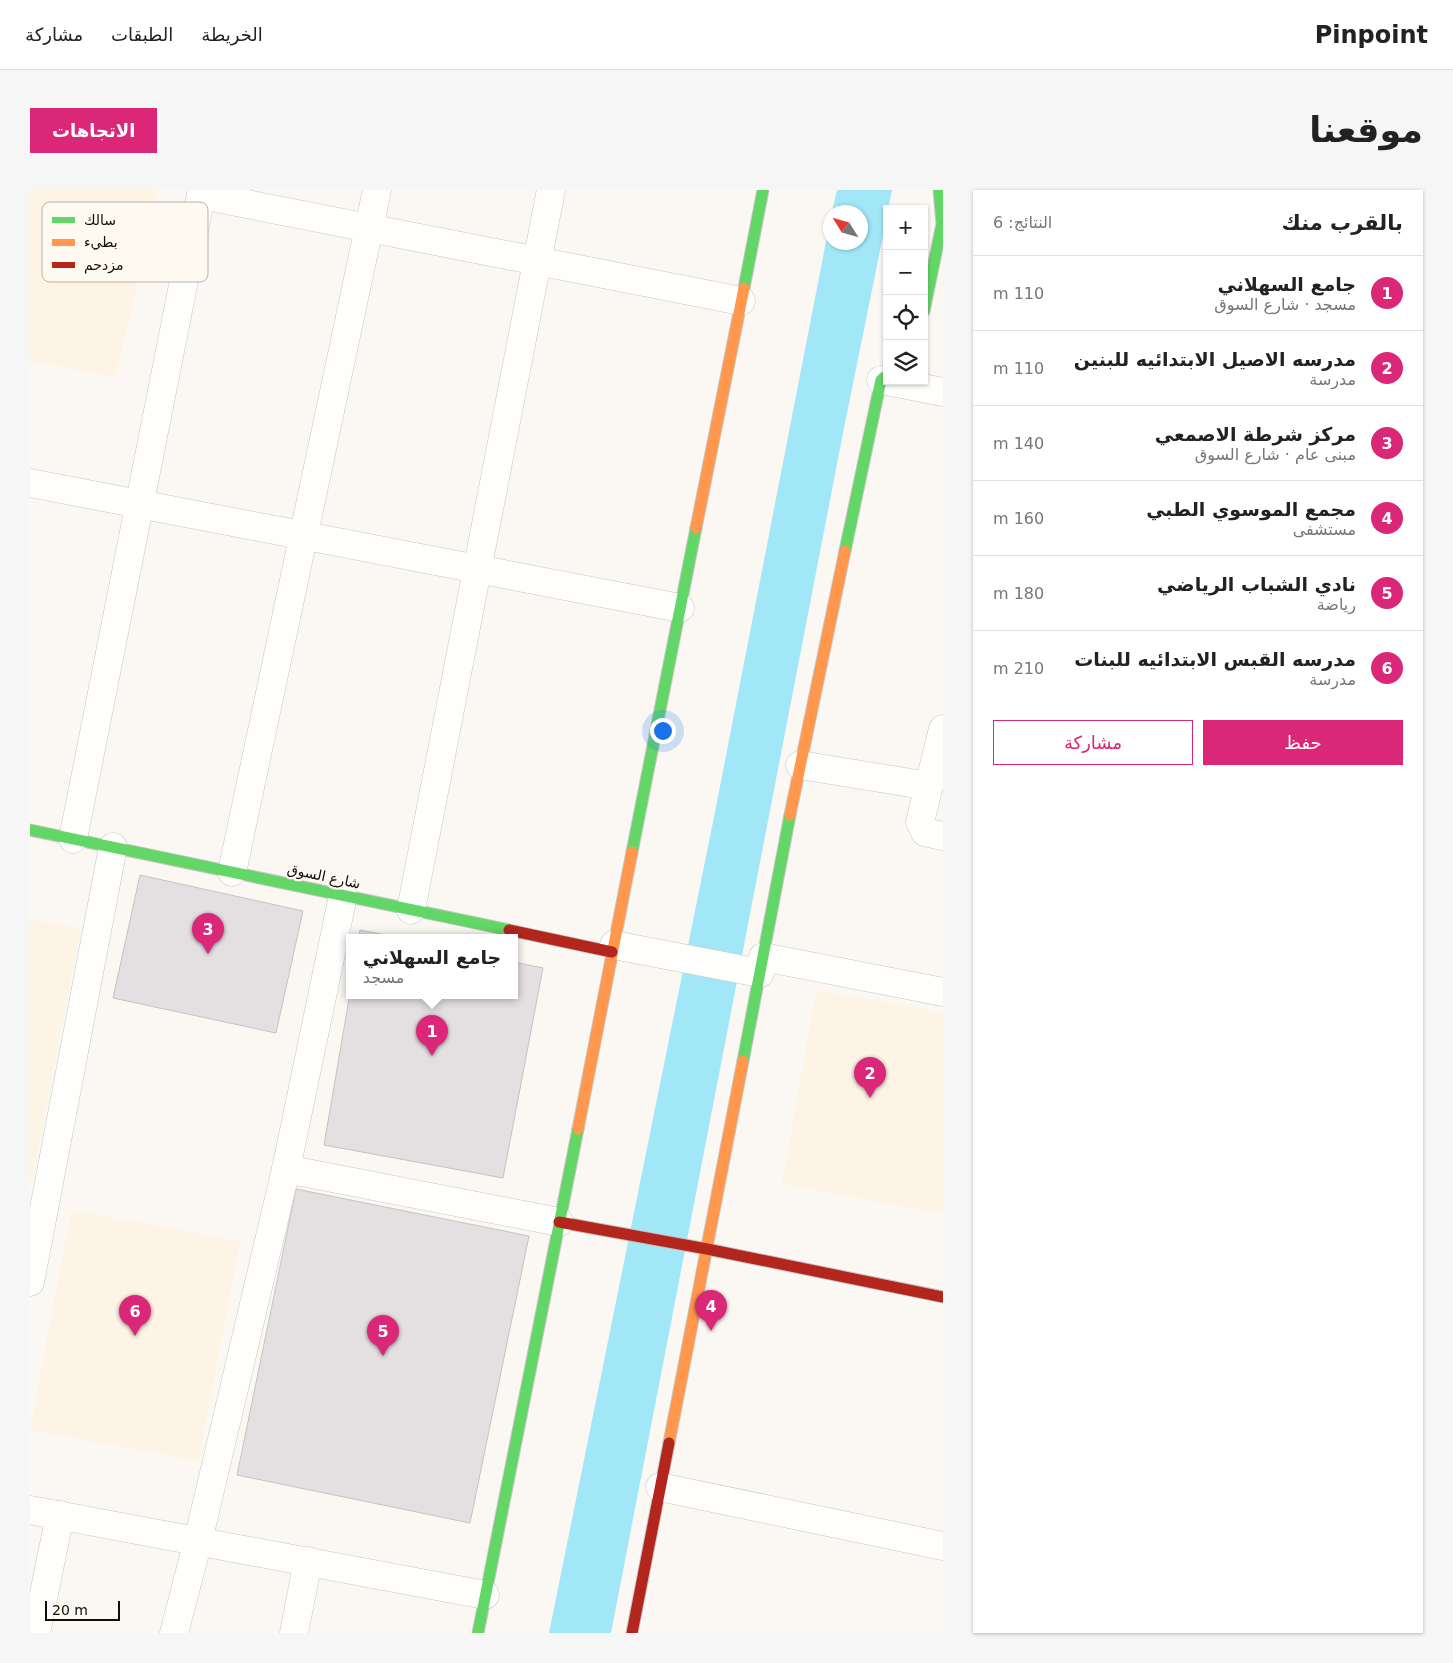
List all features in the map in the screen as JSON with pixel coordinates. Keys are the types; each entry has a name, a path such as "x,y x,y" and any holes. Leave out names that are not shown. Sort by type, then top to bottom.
{"street":[{"path":"232,872 377,190"},
{"path":"411,910 551,190"},
{"path":"478,1633 763,190"},
{"path":"927,295 942,224 939,190"},
{"path":"201,192 369,228 741,301"},
{"path":"73,839 183,282"},
{"path":"632,1633 800,765 883,383"},
{"path":"914,385 943,392"},
{"path":"30,483 680,608"},
{"path":"943,729 920,822 925,832 943,836"},
{"path":"800,765 929,786"},
{"name":"شارع السوق","path":"30,830 411,910 613,948"},
{"path":"30,1282 113,847"},
{"path":"174,1633 198,1541 286,1169 343,896"},
{"path":"613,948 762,965 943,992"},
{"path":"286,1169 706,1249 943,1297"},
{"path":"660,1487 943,1546"},
{"path":"30,1510 485,1594"},
{"path":"36,1633 60,1515"},
{"path":"294,1633 308,1561"}],"shaded area":[{"path":"30,190 158,190 155,202 42,202 42,282 137,282 116,377 30,361"},
{"path":"30,919 81,929 30,1189"},
{"path":"816,990 943,1012 943,1214 782,1184"},
{"path":"71,1210 240,1241 199,1461 30,1430"}],"water":[{"path":"837,190 892,190 889,205 883,205 883,236 843,433 611,1633 549,1633 715,812 824,250 868,250 868,205 834,205"}],"building":[{"path":"140,875 303,911 276,1033 113,998"},
{"path":"360,930 380,934 359,934"},
{"path":"518,963 543,968 503,1178 324,1145 349,999 518,999"},
{"path":"296,1189 529,1236 470,1523 237,1475"}],"traffic: fast":[{"path":"744,288 763,190"},
{"path":"927,295 942,224 939,190"},
{"path":"845,551 881,380 883,378"},
{"path":"632,852 696,528"},
{"path":"743,1061 790,815"},
{"path":"30,830 509,930"},
{"path":"478,1633 578,1129"}],"traffic: slow":[{"path":"696,528 744,288"},
{"path":"790,815 845,551"},
{"path":"578,1129 632,852"},
{"path":"669,1443 743,1061"}],"traffic: jam":[{"path":"509,930 612,952"},
{"path":"559,1222 707,1249 943,1297"},
{"path":"632,1633 669,1443"}],"place":[{"name":"مركز شرطة الاصمعي","path":"208,954"},
{"name":"جامع السهلاني","path":"432,1056"},
{"name":"مدرسه الاصيل الابتدائيه للبنين","path":"870,1098"},
{"name":"مجمع الموسوي الطبي","path":"711,1331"},
{"name":"مدرسه القبس الابتدائيه للبنات","path":"135,1336"},
{"name":"نادي الشباب الرياضي","path":"383,1356"}]}
